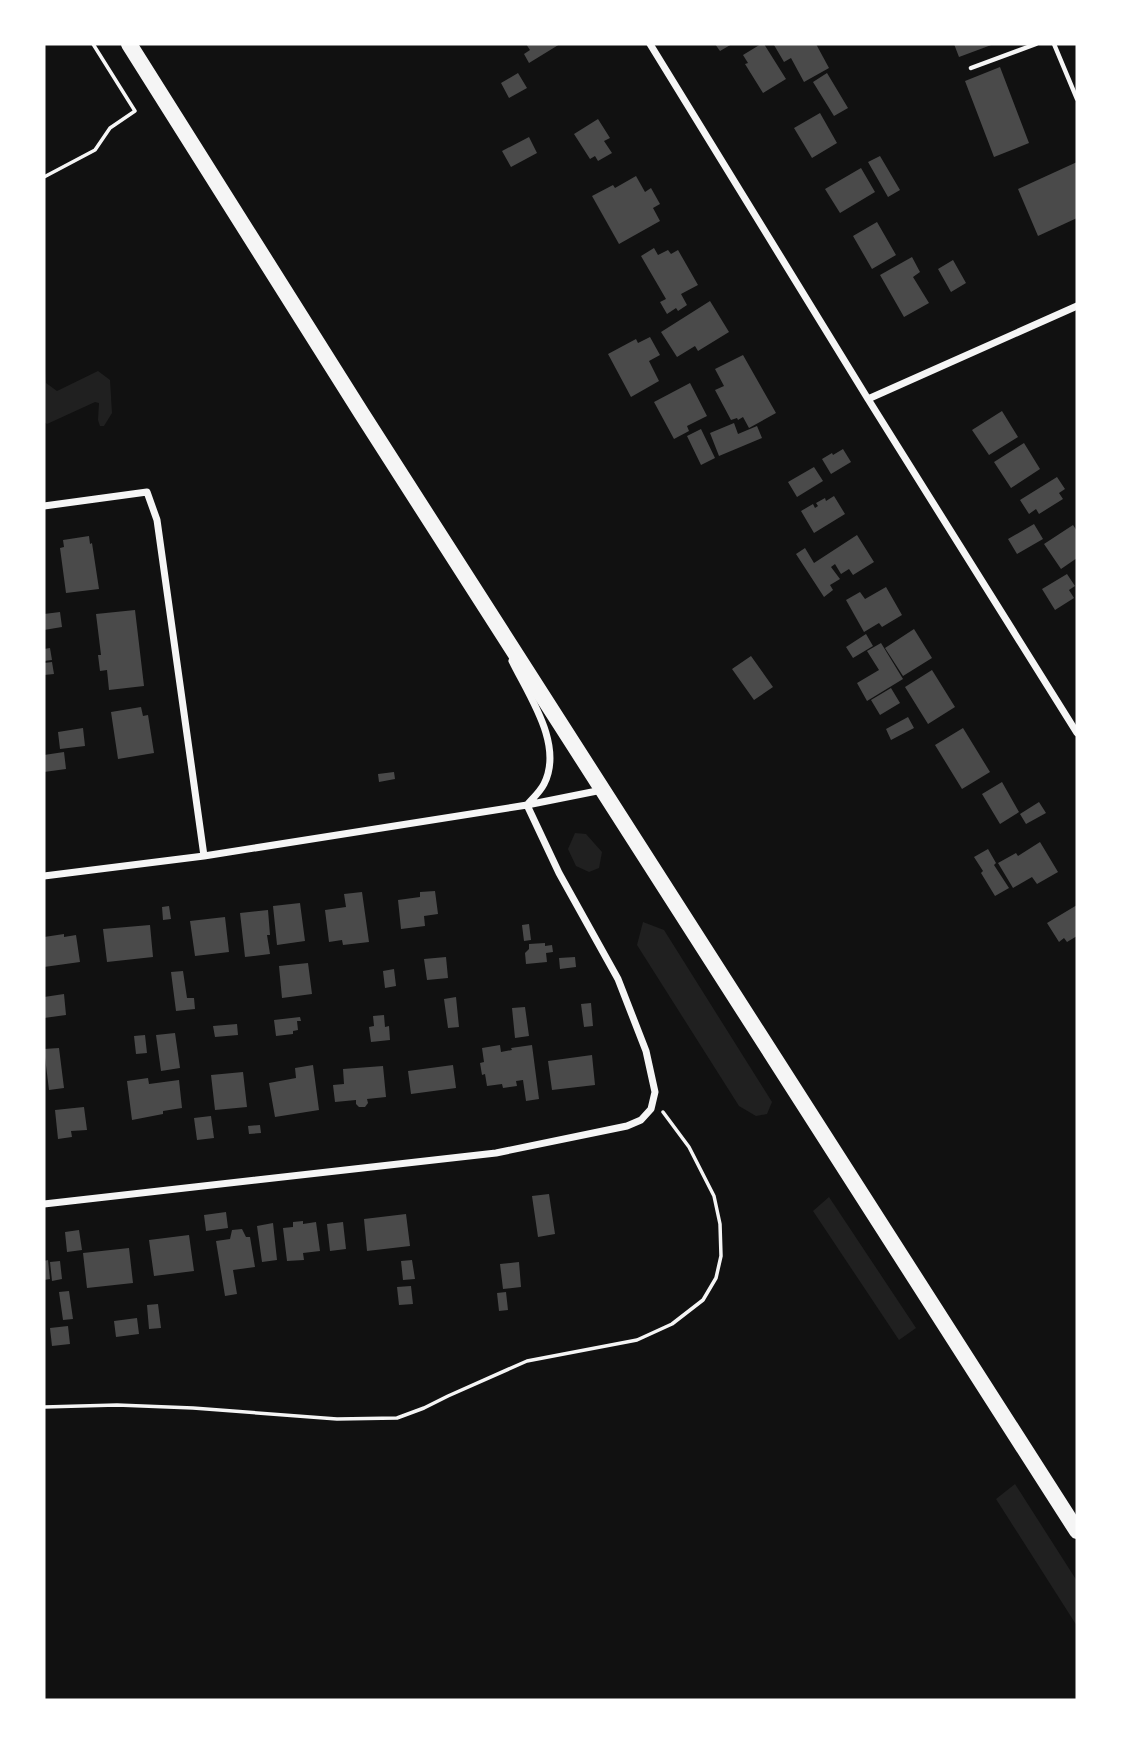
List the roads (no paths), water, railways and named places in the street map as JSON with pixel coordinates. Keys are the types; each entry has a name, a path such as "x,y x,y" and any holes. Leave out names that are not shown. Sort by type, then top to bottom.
{"highway":[{"path":"129,44 362,414 1077,1531"}],"street":[{"path":"650,44 867,399 1077,733"},
{"path":"867,399 1077,306"},
{"path":"44,506 147,492 157,520 204,856"},
{"path":"487,610 545,728 551,752 550,771 543,787 527,805"},
{"path":"44,876 204,856 527,805 602,790"},
{"path":"44,1204 496,1153 627,1126 641,1120 651,1109 655,1092 646,1051 618,979 559,873 527,805"}],"lane":[{"path":"971,68 1036,44"},
{"path":"1054,44 1075,88 1077,99"}]}
